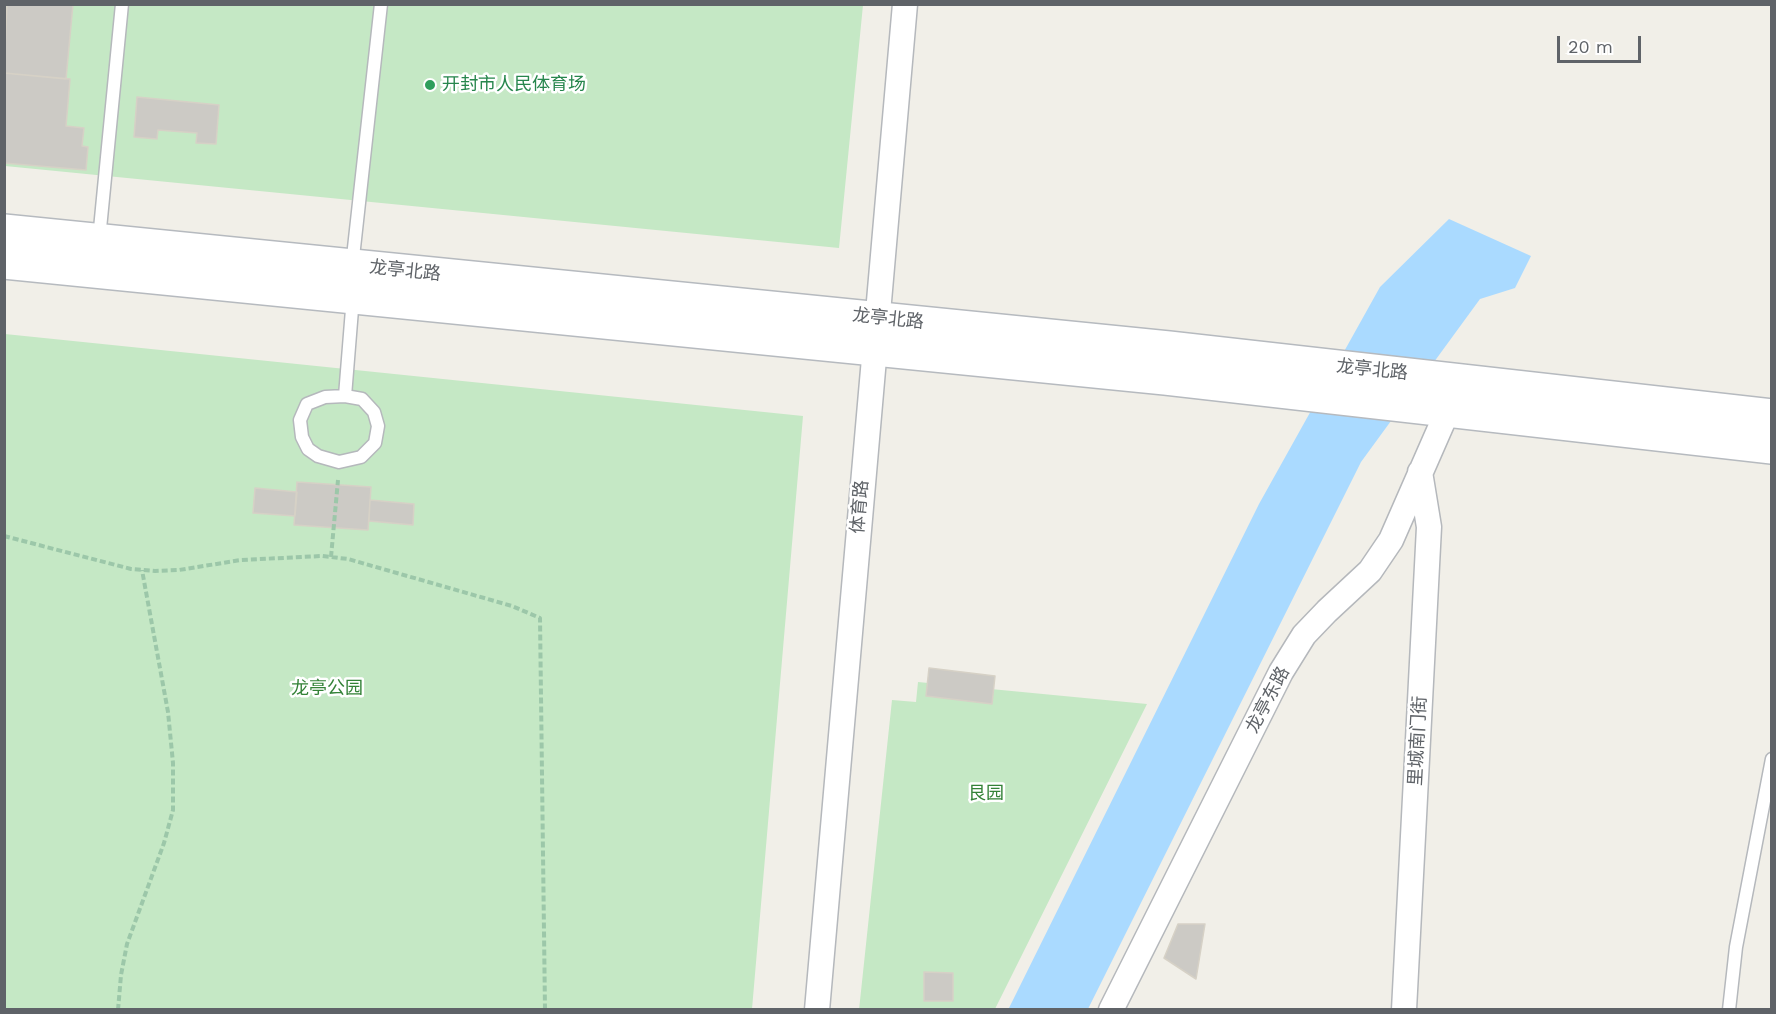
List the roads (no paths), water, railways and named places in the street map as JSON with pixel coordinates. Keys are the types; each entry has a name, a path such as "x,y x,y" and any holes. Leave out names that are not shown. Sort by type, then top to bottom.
{"main road":[{"name":"龙亭北路","path":"4,231 99,240 352,281"},
{"name":"龙亭北路","path":"4,262 352,281 1299,377 1435,377 1772,416"},
{"name":"龙亭北路","path":"1299,377 1435,408 1772,447"}],"street":[{"name":"体育路","path":"817,1010 905,4"},
{"name":"龙亭东路","path":"1111,1010 1281,672 1304,635 1370,571 1391,540 1420,472 1435,408"},
{"name":"里城南门街","path":"1404,1010 1429,527 1420,472"}],"lane":[{"path":"99,240 122,4"},
{"path":"345,396 352,281 381,4"},
{"path":"345,396 362,399 374,412 378,426 375,444 361,457 339,462 318,456 308,449 302,437 300,420 307,404 325,397 345,396"},
{"path":"1729,1010 1736,947 1772,759"}],"water":[{"path":"1449,219 1531,256 1515,288 1480,299 1361,462 1088,1009 1008,1010 1259,504 1380,287"}],"place":[{"name":"开封市人民体育场","path":"430,85"}],"park label":[{"name":"龙亭公园","path":"327,689"},
{"name":"艮园","path":"986,794"}]}
